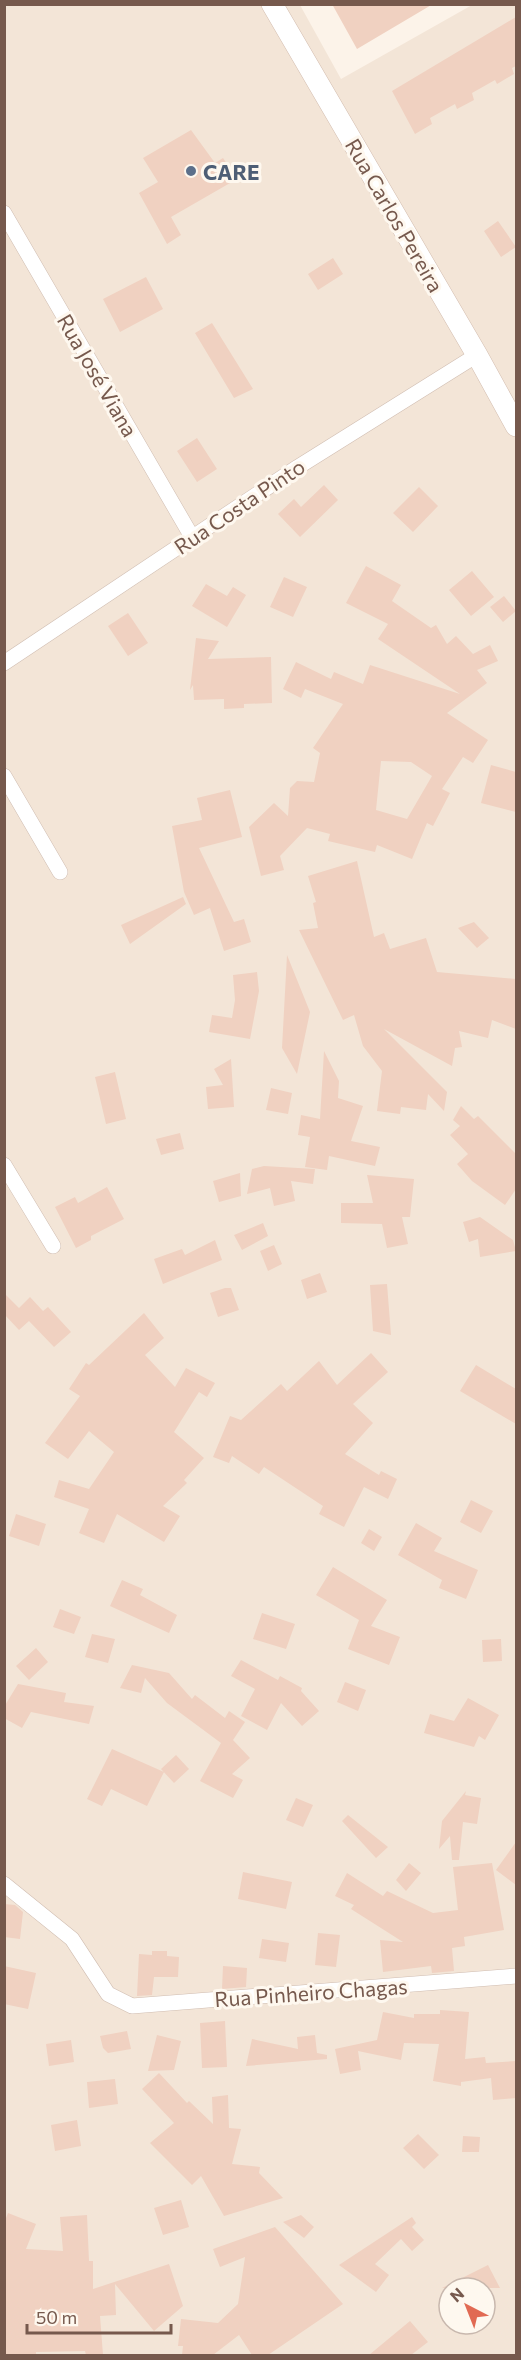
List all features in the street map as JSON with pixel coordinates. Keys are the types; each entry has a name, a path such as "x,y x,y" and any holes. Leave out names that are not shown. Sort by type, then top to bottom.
{"street":[{"name":"Rua Carlos Pereira","path":"272,4 516,426"},
{"name":"Rua José Viana","path":"4,213 192,537"},
{"name":"Rua Costa Pinto","path":"4,663 298,466 477,355"},
{"path":"4,776 60,872"},
{"path":"4,1165 53,1246"},
{"name":"Rua Pinheiro Chagas","path":"4,1884 72,1939 108,1994 132,2006 516,1976"}],"shaded area":[{"path":"5,5 300,5 341,79 472,5 516,5 516,2355 5,2356"}],"building":[{"path":"332,4 433,4 357,49"},
{"path":"516,17 516,66 512,68 514,74 497,84 495,80 472,93 474,100 457,109 455,104 430,118 432,124 415,134 392,91"},
{"name":"CARE","path":"191,130 215,163 223,158 237,179 171,217 181,235 167,244 139,193 158,182 143,158"},
{"path":"498,221 516,247 501,257 484,231"},
{"path":"333,258 343,274 318,290 308,274"},
{"path":"146,277 163,309 120,332 103,299"},
{"path":"212,323 253,389 234,398 195,333"},
{"path":"197,438 217,469 197,482 177,451"},
{"path":"324,485 338,500 300,537 278,514 294,499 301,507"},
{"path":"419,487 438,506 413,532 393,513"},
{"path":"366,566 401,585 392,601 431,628 436,625 447,644 456,636 473,654 490,645 498,661 477,670 487,683 447,713 488,740 473,763 463,757 442,789 450,793 433,826 427,823 412,859 377,845 375,852 328,841 330,834 307,828 280,856 284,870 261,876 249,827 274,803 288,816 290,788 297,781 314,782 320,753 313,748 343,704 305,689 301,698 283,689 296,662 331,679 334,672 363,684 370,665 460,694 378,639 388,624 346,603","holes":["381,761 411,762 432,776 407,819 376,810"]},
{"path":"472,571 494,597 471,616 449,590"},
{"path":"284,577 307,587 293,617 270,607"},
{"path":"206,584 227,596 233,587 246,595 227,627 192,606"},
{"path":"504,596 516,611 503,622 490,607"},
{"path":"128,613 148,643 128,656 108,626"},
{"path":"196,638 219,641 208,659 271,657 272,703 244,704 244,708 224,709 224,699 194,700 193,685 190,690"},
{"path":"491,765 516,772 516,812 481,803"},
{"path":"230,790 242,837 199,848 234,922 244,919 251,942 224,951 210,908 194,915 184,892 172,826 202,820 197,798"},
{"path":"357,861 374,937 384,933 390,949 426,938 437,972 516,979 516,1029 492,1020 488,1038 459,1031 462,1047 455,1048 452,1066 384,1029 447,1092 444,1111 428,1094 426,1110 401,1107 400,1114 377,1111 382,1071 363,1046 354,1015 343,1020 299,930 318,928 313,903 316,902 308,876"},
{"path":"183,897 186,904 130,944 121,925"},
{"path":"474,922 489,938 477,948 458,928"},
{"path":"287,955 310,1012 297,1074 282,1048"},
{"path":"257,972 259,991 250,1039 209,1032 212,1015 232,1018 235,1000 233,975"},
{"path":"324,1051 339,1081 338,1098 363,1106 351,1141 380,1147 375,1166 329,1156 327,1170 305,1167 310,1137 298,1135 301,1115 320,1119"},
{"path":"231,1059 234,1107 208,1109 206,1087 223,1085 214,1069"},
{"path":"115,1072 126,1119 106,1124 95,1077"},
{"path":"271,1088 292,1093 288,1114 266,1110"},
{"path":"461,1106 474,1119 478,1116 516,1154 516,1189 505,1205 472,1181 457,1164 468,1154 450,1135 460,1126 453,1120"},
{"path":"180,1133 184,1149 161,1155 156,1139"},
{"path":"264,1166 315,1169 313,1184 291,1181 295,1201 274,1206 270,1188 247,1194 252,1169"},
{"path":"240,1173 241,1196 219,1202 213,1181"},
{"path":"367,1175 414,1179 410,1217 402,1217 408,1244 387,1248 382,1224 341,1223 341,1203 373,1203"},
{"path":"107,1187 124,1219 91,1236 91,1240 76,1248 55,1207 75,1197 78,1203"},
{"path":"480,1217 513,1240 516,1251 480,1257 478,1239 469,1242 463,1222"},
{"path":"263,1223 268,1236 242,1250 234,1235"},
{"path":"215,1240 222,1260 163,1284 154,1259 182,1249 185,1255"},
{"path":"274,1245 282,1264 268,1271 260,1251"},
{"path":"320,1273 327,1292 307,1299 301,1280"},
{"path":"387,1284 391,1335 373,1331 370,1285"},
{"path":"231,1288 239,1310 218,1317 210,1293"},
{"path":"4,1293 19,1308 30,1297 43,1311 48,1307 71,1332 54,1347 29,1321 19,1330 4,1314"},
{"path":"144,1313 164,1338 145,1355 175,1387 186,1368 215,1383 207,1397 199,1392 174,1432 204,1458 184,1480 187,1483 163,1506 180,1516 164,1542 117,1514 104,1543 79,1533 89,1509 54,1497 59,1480 89,1489 114,1452 89,1431 68,1459 45,1443 80,1396 69,1389 86,1363 89,1365"},
{"path":"371,1353 388,1372 353,1404 373,1423 345,1454 379,1475 381,1471 397,1479 388,1499 364,1487 344,1527 319,1514 323,1506 264,1467 259,1474 232,1456 229,1463 213,1457 230,1416 241,1420 281,1384 287,1391 319,1361 337,1385"},
{"path":"476,1365 516,1389 516,1424 460,1391"},
{"path":"471,1500 493,1511 481,1533 460,1522"},
{"path":"16,1514 46,1524 39,1546 9,1536"},
{"path":"416,1523 442,1538 434,1551 478,1570 466,1599 439,1588 442,1580 398,1555"},
{"path":"369,1529 382,1537 374,1551 361,1543"},
{"path":"333,1567 387,1600 371,1626 400,1637 389,1665 348,1649 359,1620 316,1595"},
{"path":"122,1580 143,1589 140,1595 177,1615 169,1633 110,1606"},
{"path":"60,1609 81,1617 74,1634 53,1627"},
{"path":"262,1613 295,1624 286,1649 253,1639"},
{"path":"92,1634 115,1639 108,1663 85,1657"},
{"path":"501,1639 502,1661 483,1662 482,1640"},
{"path":"36,1648 48,1662 29,1680 16,1666"},
{"path":"241,1660 278,1680 280,1676 302,1688 301,1691 319,1711 302,1726 281,1703 267,1730 241,1716 255,1689 231,1676"},
{"path":"132,1665 169,1673 192,1699 195,1695 225,1718 229,1711 245,1722 233,1740 250,1758 232,1774 243,1780 233,1798 200,1781 221,1743 167,1703 145,1678 141,1693 120,1688"},
{"path":"345,1682 366,1690 358,1711 337,1702"},
{"path":"18,1684 66,1693 64,1702 94,1706 89,1724 31,1712 22,1728 4,1718 4,1707"},
{"path":"468,1698 499,1715 485,1740 479,1736 474,1747 424,1733 430,1714 454,1721"},
{"path":"112,1749 164,1772 147,1806 111,1789 102,1806 87,1799"},
{"path":"176,1755 189,1769 174,1783 161,1769"},
{"path":"466,1791 465,1795 481,1798 477,1824 463,1822 459,1860 452,1860 450,1836 439,1849 442,1821"},
{"path":"296,1798 313,1805 303,1827 286,1820"},
{"path":"348,1815 388,1847 376,1858 342,1821"},
{"path":"516,1842 516,1885 496,1870"},
{"path":"409,1863 421,1873 406,1891 396,1880"},
{"path":"492,1863 504,1930 464,1937 465,1946 452,1948 454,1971 432,1973 431,1966 383,1972 380,1940 403,1942 351,1909 354,1905 335,1896 347,1873 383,1896 387,1891 433,1913 458,1910 453,1867"},
{"path":"243,1872 292,1882 286,1909 238,1899"},
{"path":"4,1904 15,1905 23,1912 20,1939 4,1937"},
{"path":"318,1933 340,1935 336,1967 315,1965"},
{"path":"262,1939 289,1943 286,1962 259,1958"},
{"path":"152,1951 167,1951 167,1956 179,1957 178,1977 154,1977 152,1995 137,1996 139,1954 152,1955"},
{"path":"4,1966 36,1973 28,2009 4,2004"},
{"path":"223,1966 247,1968 246,1987 222,1989"},
{"path":"440,2010 469,2012 465,2059 485,2057 486,2063 516,2061 516,2098 493,2100 491,2078 461,2082 461,2086 433,2081 439,2044 404,2043 401,2060 358,2051 361,2070 340,2074 335,2049 377,2040 383,2012 414,2018 414,2014 440,2014"},
{"path":"225,2021 227,2067 202,2068 200,2023"},
{"path":"127,2031 131,2049 108,2053 103,2048 100,2036"},
{"path":"157,2035 181,2041 174,2070 148,2071"},
{"path":"315,2035 317,2053 327,2055 327,2059 246,2066 252,2039 298,2049 297,2037"},
{"path":"71,2040 74,2062 49,2066 46,2044"},
{"path":"159,2073 187,2103 189,2101 213,2124 212,2097 228,2095 229,2128 241,2129 232,2164 260,2167 259,2173 283,2198 224,2216 201,2176 192,2185 150,2143 174,2123 142,2089"},
{"path":"115,2079 118,2104 89,2108 87,2082"},
{"path":"77,2120 81,2146 55,2151 51,2125"},
{"path":"418,2134 439,2155 424,2169 403,2148"},
{"path":"463,2136 480,2137 479,2152 462,2152"},
{"path":"181,2200 189,2227 163,2235 154,2208"},
{"path":"8,2213 36,2224 26,2249 63,2251 60,2217 87,2215 89,2261 93,2261 93,2289 169,2264 183,2306 154,2331 115,2284 116,2315 100,2316 103,2355 86,2355 85,2351 4,2355 4,2223"},
{"path":"301,2215 314,2227 304,2238 283,2222"},
{"path":"412,2217 416,2223 412,2227 424,2240 412,2251 401,2239 375,2264 389,2275 376,2292 339,2265"},
{"path":"275,2227 343,2304 268,2355 252,2355 239,2335 213,2355 182,2355 183,2346 178,2346 181,2319 218,2323 238,2304 245,2257 220,2267 213,2249"},
{"path":"488,2265 494,2276 466,2276"},
{"path":"410,2321 428,2342 411,2355 369,2355"}],"place":[{"name":"CARE","path":"191,171"}]}
